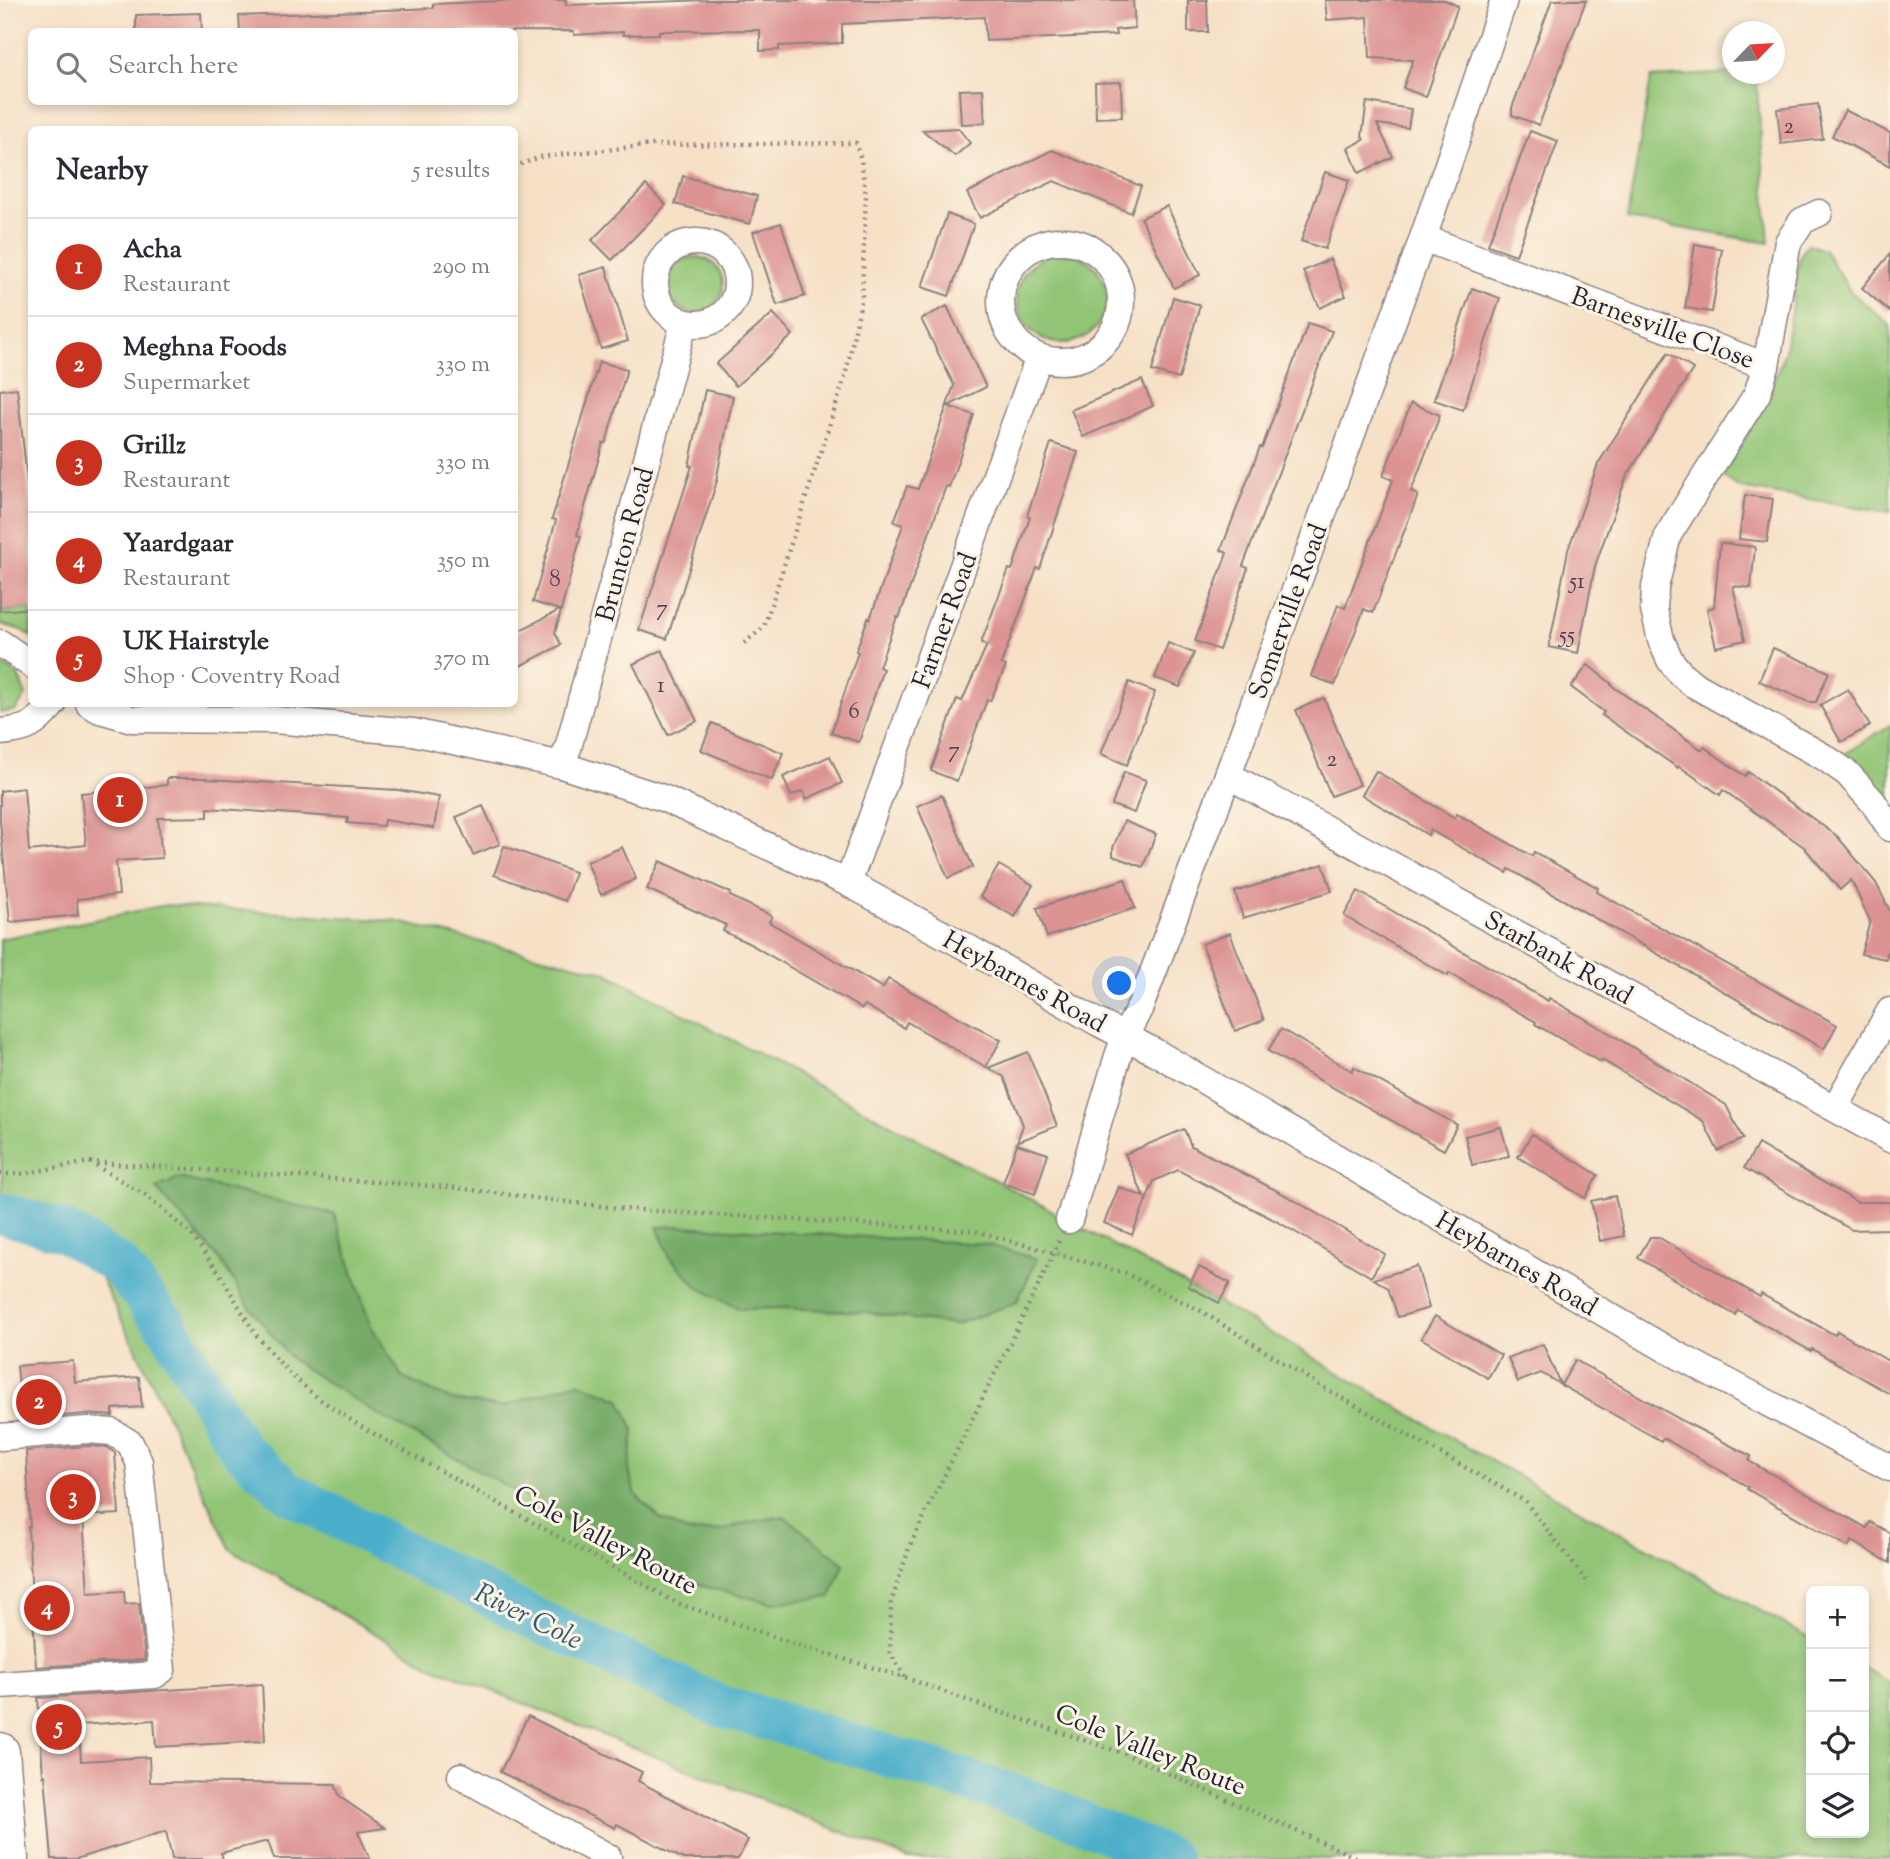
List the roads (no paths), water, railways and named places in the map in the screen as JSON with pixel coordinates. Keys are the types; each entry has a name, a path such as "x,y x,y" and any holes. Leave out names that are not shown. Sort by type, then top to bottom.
{"highway":[{"path":"0,1752 9,1859"}],"street":[{"name":"Somerville Road","path":"1069,1220 1125,1036 1140,1007 1228,775 1423,238 1504,0"},
{"path":"1766,366 1788,242 1802,221 1819,214"},
{"name":"Barnesville Close","path":"1423,238 1766,366 1757,394 1668,535 1655,587 1656,623 1670,660 1681,674 1693,684 1824,757 1847,773 1873,802 1890,828"},
{"path":"1070,241 1094,250 1112,268 1120,291 1119,317 1108,339 1088,355 1064,361 1039,357 1018,344 1004,323 1000,298 1007,273 1023,254 1045,242 1070,241"},
{"name":"Brunton Road","path":"561,765 568,748 684,323"},
{"name":"Farmer Road","path":"848,883 1039,357"},
{"path":"0,643 28,662"},
{"path":"0,732 17,731 38,722 50,707"},
{"name":"Heybarnes Road","path":"94,707 132,719 275,712 413,732 561,765 663,798 848,883 970,949 1666,1349 1890,1468"},
{"name":"Starbank Road","path":"1228,775 1890,1139"},
{"path":"1835,1108 1890,1011"},
{"path":"0,1437 87,1430 112,1432 130,1443 139,1462 162,1670 155,1675 0,1685"},
{"path":"461,1776 609,1858"}],"waterway":[{"name":"River Cole","path":"0,1213 62,1230 119,1265 169,1329 239,1448 289,1493 535,1619 719,1706 799,1728 1035,1802 1171,1859"}],"place":[{"name":"Acha","path":"120,800"},
{"name":"Meghna Foods","path":"39,1402"},
{"name":"Grillz","path":"73,1497"},
{"name":"Yaardgaar","path":"47,1608"},
{"name":"UK Hairstyle","path":"59,1727"}]}
